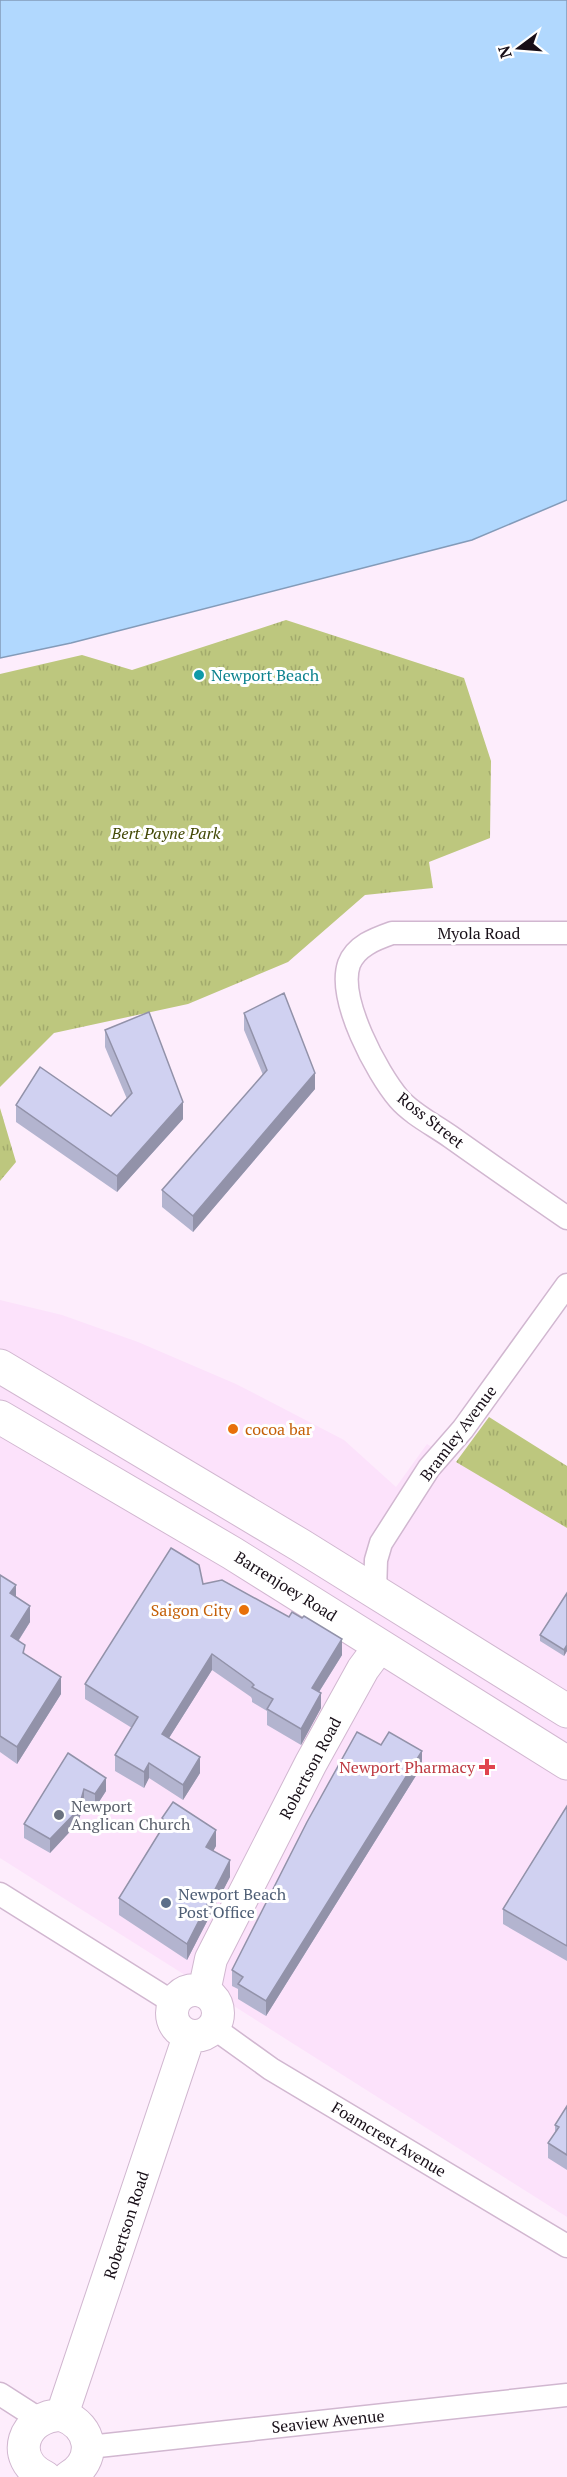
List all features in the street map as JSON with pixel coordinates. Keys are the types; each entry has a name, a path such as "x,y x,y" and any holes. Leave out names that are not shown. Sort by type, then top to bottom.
{"main road":[{"path":"0,1366 375,1592 567,1711"},
{"name":"Barrenjoey Road","path":"0,1417 165,1513 567,1763"}],"street":[{"name":"Myola Road","path":"392,933 567,933"},
{"name":"Ross Street","path":"392,933 370,940 362,947 350,963 347,976 354,1015 384,1076 400,1100 419,1115 567,1218"},
{"name":"Bramley Avenue","path":"375,1592 376,1560 381,1543 429,1468 463,1429 567,1285"},
{"name":"Robertson Road","path":"204,1992 212,1959 311,1763 363,1669 381,1646"},
{"path":"0,1894 174,2003"},
{"path":"186,1992 204,1992 217,2005 218,2012 201,2032 181,2032 172,2018 174,2003 186,1992"},
{"name":"Robertson Road","path":"23,2464 24,2441 29,2429 51,2417 201,2032"},
{"name":"Foamcrest Avenue","path":"201,2032 271,2069 567,2246"},
{"path":"0,2394 51,2417 82,2426 89,2447 87,2460 80,2470 69,2477"},
{"name":"Seaview Avenue","path":"89,2447 567,2395"}],"shaded area":[{"path":"0,1300 62,1315 138,1342 236,1384 344,1440 396,1487 427,1444 567,1528 567,2217 0,1858"}],"green space":[{"name":"Bert Payne Park","path":"286,620 464,678 491,761 490,838 429,862 433,888 365,895 288,962 188,1004 54,1033 0,1087 0,674 82,655 132,670"},
{"path":"0,1108 16,1162 0,1181"},
{"path":"489,1417 567,1466 567,1528 456,1462"}],"water":[{"path":"0,0 567,0 567,500 472,540 71,643 0,658"}],"building":[{"path":"284,993 315,1073 193,1216 162,1190 267,1070 244,1013"},
{"path":"149,1012 183,1102 117,1176 16,1105 40,1067 111,1116 132,1093 105,1030"},
{"path":"171,1548 199,1565 203,1584 222,1580 289,1617 292,1612 302,1618 304,1616 342,1639 312,1688 321,1693 301,1729 267,1709 273,1699 252,1687 254,1685 251,1682 212,1654 162,1734 200,1757 183,1785 149,1763 144,1772 115,1755 138,1717 85,1684"},
{"path":"0,1575 16,1585 10,1593 30,1606 11,1636 25,1645 23,1653 61,1677 17,1747 0,1736"},
{"path":"567,1593 567,1645 564,1650 540,1635"},
{"path":"357,1732 381,1745 389,1732 422,1751 266,2001 238,1984 243,1977 232,1970 307,1822"},
{"name":"Newport Anglican Church","path":"68,1753 106,1778 95,1794 84,1789 78,1810 50,1839 24,1824"},
{"path":"173,1802 216,1830 206,1847 230,1860 187,1944 119,1898 166,1822 162,1818"},
{"path":"567,1806 567,1946 503,1909"},
{"path":"567,2106 567,2155 548,2143 559,2127 555,2125"}],"place":[{"name":"Newport Beach","path":"199,675"},
{"name":"cocoa bar","path":"233,1429"},
{"name":"Saigon City","path":"244,1610"},
{"name":"Newport Pharmacy","path":"487,1767"},
{"name":"Newport Anglican Church","path":"59,1815"},
{"name":"Newport Beach Post Office","path":"166,1903"}]}
